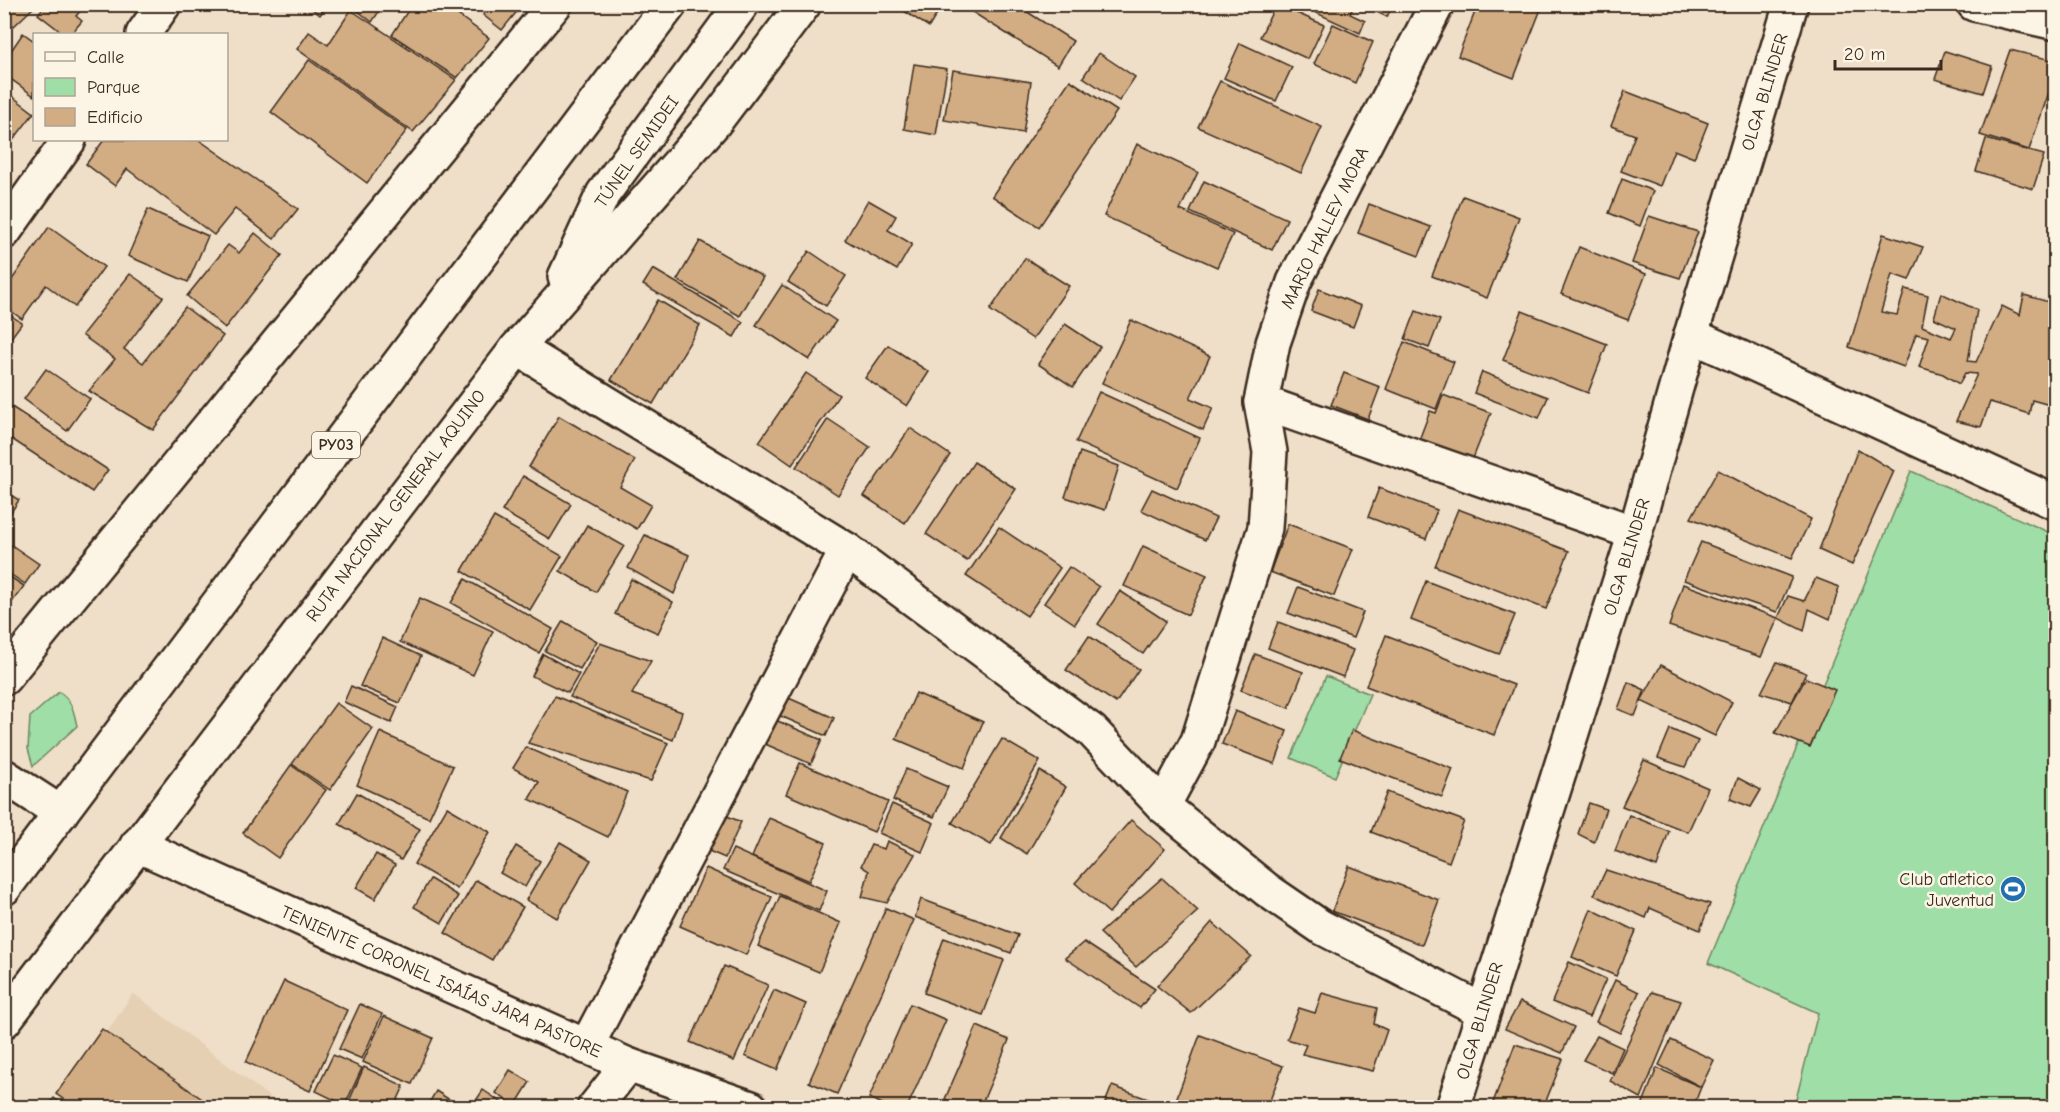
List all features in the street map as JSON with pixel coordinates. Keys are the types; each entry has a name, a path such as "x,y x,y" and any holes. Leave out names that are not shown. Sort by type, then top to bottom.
{"main road":[{"path":"144,33 164,4"},
{"path":"4,678 555,4"},
{"name":"PY03","path":"4,888 670,4"},
{"name":"TÚNEL SEMIDEI","path":"549,311 603,194 742,4"},
{"name":"RUTA NACIONAL GENERAL AQUINO","path":"4,1021 517,348 714,123 804,4"},
{"name":"MARIO HALLEY MORA","path":"1163,806 1198,741 1264,528 1270,452 1262,402 1272,343 1294,282 1437,4"},
{"name":"OLGA BLINDER","path":"1453,1107 1635,533 1690,335 1791,4"},
{"path":"1974,4 2055,23"},
{"path":"4,232 68,141"},
{"path":"1690,335 2055,503"},
{"path":"517,348 847,550 1092,731 1163,806 1267,890 1321,927 1483,1011"},
{"path":"1262,402 1635,533"},
{"path":"586,1047 847,550"},
{"path":"4,776 61,813"},
{"name":"TENIENTE CORONEL ISAÍAS JARA PASTORE","path":"137,845 628,1065 751,1107"},
{"path":"594,1107 628,1065"}],"shaded area":[{"path":"133,993 283,1107 57,1108"}],"green space":[{"path":"1911,471 2055,535 2055,1107 1794,1107 1818,1013 1708,963"},
{"path":"1326,676 1370,694 1335,777 1291,758"},
{"path":"59,692 70,703 77,726 33,766 28,749 30,717"}],"building":[{"path":"4,4 30,4 33,8 14,26 4,17"},
{"path":"46,4 86,4 76,16 82,21 72,33 63,33 38,14"},
{"path":"306,4 328,4 320,15"},
{"path":"349,4 384,4 372,22"},
{"path":"402,4 443,4 489,38 457,78 392,35 409,9"},
{"path":"492,4 523,4 502,30 483,15"},
{"path":"893,4 943,4 929,27"},
{"path":"1015,4 1073,41 1058,66 961,5"},
{"path":"1276,4 1324,25 1308,59 1260,37"},
{"path":"1313,4 1355,4 1350,14 1365,21 1360,33 1310,10"},
{"path":"1360,4 1393,4 1387,17"},
{"path":"1478,4 1543,4 1514,78 1458,56"},
{"path":"351,10 456,80 413,132 297,49 309,32 328,45"},
{"path":"1333,24 1373,42 1355,83 1314,64"},
{"path":"23,33 33,40 33,95 4,74 4,61"},
{"path":"1240,43 1292,67 1276,101 1224,78"},
{"path":"2010,50 2056,61 2056,72 2029,150 1980,135"},
{"path":"1945,51 1992,66 1983,93 1935,79"},
{"path":"1099,53 1135,77 1119,101 1083,77"},
{"path":"309,60 407,130 367,183 271,112"},
{"path":"914,64 947,69 936,135 904,129"},
{"path":"953,70 1031,82 1023,133 944,120"},
{"path":"1070,80 1117,111 1039,227 992,196"},
{"path":"1220,81 1322,127 1301,173 1198,127"},
{"path":"4,90 33,114 4,152"},
{"path":"1625,91 1708,123 1694,158 1674,150 1660,186 1621,171 1635,135 1611,126"},
{"path":"1986,139 2044,155 2033,189 1976,171"},
{"path":"103,141 200,141 298,209 274,239 235,209 214,235 127,169 115,186 86,164"},
{"path":"1137,144 1198,172 1180,210 1233,234 1217,267 1104,216"},
{"path":"1622,179 1653,191 1640,226 1609,213"},
{"path":"1204,181 1287,219 1272,250 1190,212"},
{"path":"1463,196 1519,217 1487,298 1432,276"},
{"path":"868,200 896,216 888,230 912,244 897,270 845,240"},
{"path":"1369,204 1431,227 1419,256 1358,233"},
{"path":"148,209 208,236 188,282 128,256"},
{"path":"1649,216 1698,232 1680,278 1632,263"},
{"path":"49,227 104,267 75,307 46,285 22,319 4,306 4,291"},
{"path":"255,233 282,255 225,328 187,296 228,245 239,253"},
{"path":"1883,234 1923,247 1909,280 1892,274 1881,312 1897,315 1905,289 1928,295 1922,326 1951,338 1956,328 1934,318 1941,293 1977,310 1968,361 1976,362 2002,306 2020,315 2024,295 2056,304 2056,392 2050,405 2032,400 2029,414 1990,402 1981,427 1956,421 1977,374 1965,373 1959,384 1943,374 1919,367 1929,337 1916,334 1904,367 1849,347"},
{"path":"700,241 763,277 740,316 677,280"},
{"path":"1579,247 1646,274 1628,320 1561,294"},
{"path":"809,251 846,276 826,306 788,282"},
{"path":"1025,258 1069,286 1033,339 990,310"},
{"path":"653,269 743,322 734,337 643,285"},
{"path":"130,274 163,297 124,349 143,363 185,307 223,336 153,430 89,391 115,359 82,335"},
{"path":"782,285 836,321 809,360 756,325"},
{"path":"1319,289 1361,306 1353,327 1311,311"},
{"path":"658,300 700,325 653,404 611,380"},
{"path":"4,311 22,323 4,347"},
{"path":"1416,311 1440,320 1429,348 1405,339"},
{"path":"1522,311 1607,344 1588,393 1503,360"},
{"path":"1131,320 1210,356 1190,398 1213,408 1203,430 1102,383"},
{"path":"1065,324 1100,347 1073,387 1038,364"},
{"path":"1404,342 1454,362 1436,409 1386,389"},
{"path":"888,345 929,372 907,406 865,378"},
{"path":"46,369 90,399 67,431 24,399"},
{"path":"1482,372 1548,397 1539,418 1474,393"},
{"path":"806,373 839,395 792,465 759,442"},
{"path":"1344,373 1380,387 1368,419 1331,405"},
{"path":"1099,392 1200,438 1177,488 1076,442"},
{"path":"1443,395 1491,413 1472,461 1419,440 1430,411 1436,413"},
{"path":"4,402 108,470 92,492 4,434"},
{"path":"559,416 635,460 620,487 651,505 637,529 529,467"},
{"path":"828,419 870,447 838,495 796,467"},
{"path":"910,428 950,455 905,523 864,496"},
{"path":"1858,449 1894,471 1852,565 1819,550"},
{"path":"1080,452 1119,466 1105,510 1065,497"},
{"path":"974,462 1016,489 967,561 926,534"},
{"path":"1718,470 1811,519 1792,558 1691,518"},
{"path":"523,476 571,504 550,539 502,511"},
{"path":"1379,488 1437,510 1426,539 1368,517"},
{"path":"1152,489 1216,518 1205,540 1141,510"},
{"path":"4,491 19,500 4,523"},
{"path":"1458,509 1569,551 1546,609 1435,566"},
{"path":"494,517 562,556 530,610 462,571"},
{"path":"1288,524 1353,549 1334,596 1270,572"},
{"path":"587,525 624,546 596,592 560,571"},
{"path":"999,527 1060,568 1027,616 966,576"},
{"path":"645,535 689,555 674,594 628,568"},
{"path":"4,540 39,564 25,584 4,570"},
{"path":"1701,542 1792,577 1777,612 1684,580"},
{"path":"1143,546 1207,575 1188,615 1124,586"},
{"path":"1069,567 1099,587 1075,624 1044,603"},
{"path":"4,573 24,586 4,613"},
{"path":"1816,578 1839,587 1830,619 1809,609 1804,631 1778,618 1788,596 1804,601"},
{"path":"465,579 553,629 539,653 451,603"},
{"path":"631,579 673,602 658,633 615,614"},
{"path":"1426,581 1515,615 1499,654 1411,620"},
{"path":"1683,584 1778,618 1761,657 1669,626"},
{"path":"1298,587 1363,612 1353,638 1288,613"},
{"path":"1120,591 1166,621 1143,654 1098,624"},
{"path":"420,598 493,631 473,675 400,642"},
{"path":"563,621 597,641 580,669 545,651"},
{"path":"1278,622 1353,650 1343,677 1268,648"},
{"path":"1386,635 1514,685 1494,735 1366,686"},
{"path":"1089,636 1139,669 1116,703 1066,670"},
{"path":"382,638 421,656 400,703 360,686"},
{"path":"600,643 651,661 632,694 682,712 673,740 570,697"},
{"path":"543,654 579,674 568,693 532,676"},
{"path":"1255,654 1303,672 1289,708 1241,690"},
{"path":"1777,662 1806,673 1792,702 1761,693"},
{"path":"1661,665 1732,702 1715,736 1641,701"},
{"path":"1806,678 1835,690 1810,747 1775,733"},
{"path":"1628,682 1645,690 1635,716 1618,709"},
{"path":"351,686 398,707 391,723 344,702"},
{"path":"775,692 834,718 826,736 767,710"},
{"path":"916,693 983,722 964,768 896,739"},
{"path":"555,696 668,743 651,781 528,743"},
{"path":"336,703 373,729 330,790 292,764"},
{"path":"1235,711 1287,731 1275,764 1222,744"},
{"path":"766,716 822,740 811,764 756,740"},
{"path":"1670,729 1698,741 1685,767 1658,758"},
{"path":"1352,730 1453,769 1442,797 1340,758"},
{"path":"380,732 453,766 429,818 357,785"},
{"path":"1002,739 1040,761 991,845 952,823"},
{"path":"526,747 627,792 608,837 529,799 539,782 513,768"},
{"path":"1644,760 1708,788 1688,832 1622,806"},
{"path":"800,763 888,802 874,832 786,794"},
{"path":"291,765 326,790 278,858 243,833"},
{"path":"906,769 948,787 934,817 893,800"},
{"path":"1040,771 1066,787 1027,854 1001,838"},
{"path":"1738,778 1761,790 1751,807 1730,799"},
{"path":"1387,792 1464,821 1449,862 1371,832"},
{"path":"357,793 420,829 401,860 339,824"},
{"path":"1589,803 1606,809 1594,842 1578,834"},
{"path":"892,804 934,823 922,852 879,833"},
{"path":"447,807 490,832 457,889 414,864"},
{"path":"711,809 741,822 725,858 695,845"},
{"path":"1629,815 1669,831 1657,867 1615,851"},
{"path":"769,818 826,843 809,881 752,857"},
{"path":"1131,820 1165,849 1109,913 1075,883"},
{"path":"887,841 915,854 887,903 862,897 869,871 861,866 871,845 884,849"},
{"path":"560,842 591,860 557,918 526,900"},
{"path":"516,846 540,861 525,887 500,873"},
{"path":"733,849 827,891 819,911 723,870"},
{"path":"376,854 395,865 375,899 356,888"},
{"path":"1349,866 1439,900 1422,945 1332,911"},
{"path":"706,868 772,897 746,955 680,926"},
{"path":"1606,870 1710,904 1700,930 1650,908 1646,918 1594,895"},
{"path":"1162,878 1198,911 1136,967 1100,933"},
{"path":"430,879 458,896 442,923 414,907"},
{"path":"476,880 523,907 492,960 445,933"},
{"path":"780,896 841,923 819,972 758,946"},
{"path":"921,899 1018,935 1011,953 915,917"},
{"path":"886,908 914,920 837,1094 809,1082"},
{"path":"1591,909 1636,931 1616,976 1572,957"},
{"path":"1212,922 1251,956 1191,1013 1157,986"},
{"path":"944,938 1004,960 983,1015 924,993"},
{"path":"1084,942 1155,989 1140,1008 1065,958"},
{"path":"1569,962 1606,979 1589,1017 1552,1002"},
{"path":"724,966 768,985 734,1061 690,1042"},
{"path":"1615,980 1639,992 1620,1033 1596,1022"},
{"path":"284,981 347,1010 310,1091 246,1062"},
{"path":"774,990 806,1004 777,1070 745,1056"},
{"path":"1652,992 1681,1001 1641,1098 1610,1081"},
{"path":"1322,993 1377,1008 1374,1024 1387,1030 1373,1071 1302,1054 1306,1045 1287,1039 1299,1008 1315,1013"},
{"path":"1520,1002 1574,1027 1562,1053 1505,1029"},
{"path":"360,1004 382,1014 362,1059 339,1049"},
{"path":"910,1004 946,1020 907,1108 892,1108 869,1098"},
{"path":"384,1016 433,1038 412,1084 363,1062"},
{"path":"977,1026 1009,1040 980,1108 963,1108 945,1099"},
{"path":"102,1029 215,1108 76,1108 56,1094"},
{"path":"1200,1035 1283,1066 1267,1108 1173,1108"},
{"path":"1597,1036 1623,1048 1612,1073 1583,1060"},
{"path":"1671,1040 1714,1060 1701,1087 1659,1065"},
{"path":"1515,1044 1563,1059 1543,1108 1491,1108"},
{"path":"333,1055 362,1068 345,1105 316,1091"},
{"path":"364,1067 404,1086 394,1108 347,1106"},
{"path":"1657,1068 1701,1087 1693,1108 1641,1108"},
{"path":"510,1070 530,1082 515,1106 496,1093"},
{"path":"1112,1086 1159,1103 1158,1108 1103,1108"},
{"path":"483,1090 510,1108 473,1105"},
{"path":"436,1091 462,1108 426,1108"},
{"path":"54,1098 68,1108 47,1108"},
{"path":"1720,1102 1732,1108 1718,1108"}],"place":[{"name":"Club atletico Juventud","path":"2013,889"}]}
